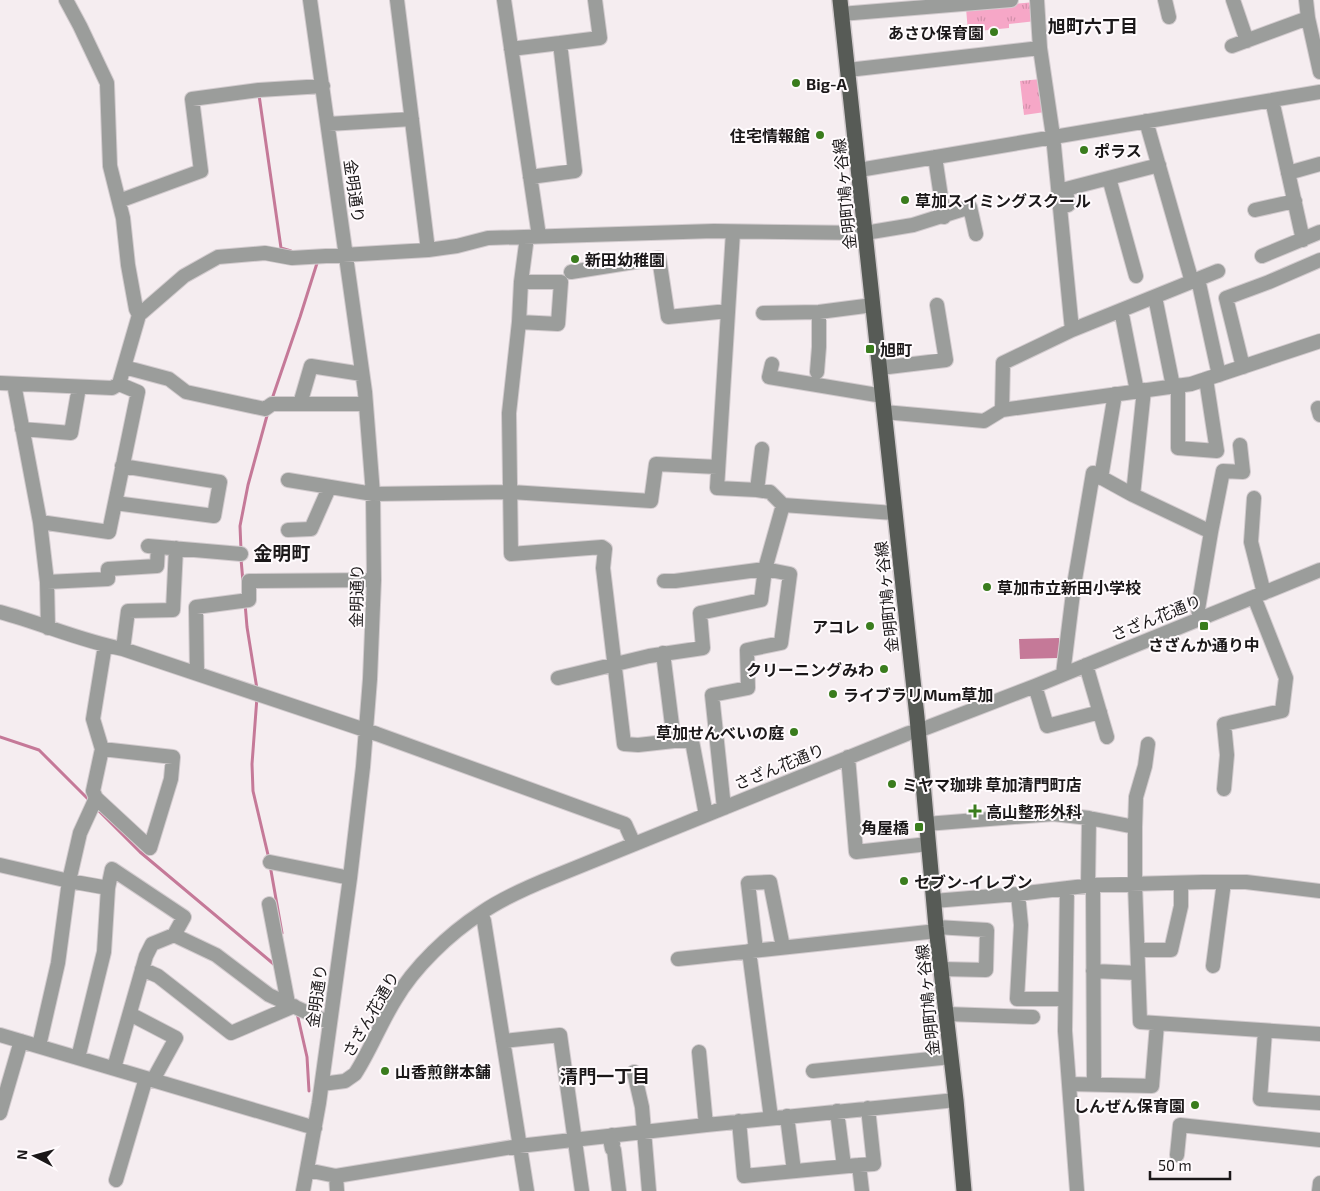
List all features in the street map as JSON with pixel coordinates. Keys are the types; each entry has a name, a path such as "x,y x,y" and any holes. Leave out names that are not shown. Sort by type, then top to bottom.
{"main road":[{"name":"金明町鳩ヶ谷線","path":"840,7 883,396 964,1191"}],"street":[{"path":"66,0 107,84 110,166 119,201 136,309 139,315"},
{"name":"金明通り","path":"302,1191 322,1084 350,878 366,731 373,642 374,580 373,494 366,404 310,0"},
{"path":"397,0 428,250"},
{"path":"504,0 530,177 533,237 521,282 519,322 509,413 511,554 602,547 604,549 603,568 624,744 638,745 692,741 706,815"},
{"path":"511,49 600,38 595,0"},
{"path":"840,7 1011,0"},
{"path":"1036,0 1040,48 1053,136 1072,330"},
{"path":"1165,0 1169,17"},
{"path":"1232,0 1247,41"},
{"path":"1306,0 1320,72"},
{"path":"1232,46 1308,18"},
{"path":"530,177 575,171 560,43"},
{"path":"848,70 1040,48"},
{"path":"119,201 201,171 192,100 259,90 323,86"},
{"path":"859,170 1320,92"},
{"path":"1272,100 1303,240"},
{"path":"328,124 412,119"},
{"path":"1146,121 1195,280 1212,377 1217,451 1178,448 1176,386 1154,297"},
{"path":"935,157 944,216"},
{"path":"1288,173 1320,164"},
{"path":"1076,274 1066,189 1159,165"},
{"path":"1109,178 1136,276"},
{"path":"1255,210 1295,201"},
{"path":"48,628 47,582 40,522 22,429 7,384 112,388 119,384 139,315 184,276 218,257 265,253 292,258 428,250 457,246 488,238 733,232 865,233 913,225 970,207 976,234"},
{"path":"733,232 716,488 770,492 783,505 894,513"},
{"path":"1262,256 1320,232"},
{"path":"571,272 659,258 668,316 728,311"},
{"path":"1243,367 1226,298 1320,260"},
{"path":"1002,410 1003,363 1072,330 1218,271"},
{"path":"519,322 558,324 561,282 521,282"},
{"path":"763,314 819,312 873,305"},
{"path":"880,368 946,360 937,305"},
{"path":"1121,310 1140,391 1133,495"},
{"path":"817,372 819,312"},
{"path":"884,412 984,421 1002,410 1191,384 1320,341"},
{"path":"772,364 770,377 883,396"},
{"path":"300,404 311,366 362,374"},
{"path":"124,367 169,379 186,392 265,409 272,404 366,404"},
{"path":"40,522 110,532 138,392 119,384"},
{"path":"22,429 71,433 79,387"},
{"path":"1101,478 1115,394"},
{"path":"1200,618 1198,609 1223,471 1243,472 1240,445"},
{"path":"757,490 762,449"},
{"path":"288,480 373,494 511,492 651,501 656,464 717,467"},
{"path":"115,503 214,516 220,482 122,466"},
{"path":"1063,674 1074,585 1093,473 1133,495 1211,532"},
{"path":"288,530 311,529 329,488"},
{"path":"1224,789 1227,755 1224,724 1282,712 1286,678 1259,595 1251,542 1254,498"},
{"path":"558,678 649,656 703,648 700,614 761,600 765,569 783,505"},
{"path":"47,582 108,579 108,569 157,566 153,546 241,554"},
{"path":"123,648 128,611 173,610 176,548"},
{"path":"664,581 765,569 790,574 781,643 748,650 748,688 712,695 724,808"},
{"name":"さざん花通り","path":"322,1084 345,1081 355,1074 395,1000 406,984 448,939 481,913 529,887 848,757 1035,686 1320,570"},
{"path":"196,673 196,607 249,600 249,581 374,580"},
{"path":"0,612 104,645 123,648 424,751 625,824 634,844"},
{"path":"102,749 173,757 170,779 150,848 96,798 93,791 102,749 93,719 104,645"},
{"path":"663,654 674,741"},
{"path":"1086,665 1107,737"},
{"path":"1035,686 1047,726 1100,712"},
{"path":"1148,744 1145,766 1136,797 1135,827 1140,1022 1320,1034"},
{"path":"848,757 856,852 928,844"},
{"path":"39,1046 58,963 69,881 80,833 96,798"},
{"path":"926,824 1053,814 1089,818 1135,827"},
{"path":"1089,818 1094,1084"},
{"path":"270,862 350,878"},
{"path":"0,865 108,888"},
{"path":"78,1058 104,952 108,888 112,869 184,917 174,935 152,944 146,956 114,1068"},
{"path":"771,1118 753,950 748,883 770,882 782,947"},
{"path":"1213,966 1224,882"},
{"path":"934,902 1067,888 1135,884 1246,882 1320,891"},
{"path":"1138,950 1171,950 1181,906 1181,883"},
{"path":"1067,888 1065,1031 1077,1191"},
{"path":"1018,894 1021,925 1018,999 1065,999"},
{"path":"269,904 291,1005"},
{"path":"481,913 484,921 526,1191"},
{"path":"678,958 937,929 987,930 986,970 941,969"},
{"path":"174,935 216,955 269,995 330,1023"},
{"path":"142,969 158,976 231,1033 291,1005"},
{"path":"1093,971 1138,973"},
{"path":"116,1180 149,1079 176,1038 130,1014"},
{"path":"946,1014 1033,1017"},
{"path":"1069,1084 1152,1086 1157,1024"},
{"path":"1265,1031 1260,1099 1320,1103"},
{"path":"0,1035 315,1128"},
{"path":"503,1042 560,1035 582,1191"},
{"path":"0,1113 21,1041"},
{"path":"699,1052 706,1124"},
{"path":"813,1071 951,1057"},
{"path":"634,1072 642,1107 649,1191"},
{"path":"307,1170 336,1176 520,1146 706,1124 956,1100"},
{"path":"738,1121 744,1176 874,1164 868,1108"},
{"path":"837,1111 844,1166"},
{"path":"788,1116 794,1171"},
{"path":"1177,1155 1180,1126 1320,1140"},
{"path":"612,1136 613,1144 611,1146 614,1150 619,1191"},
{"path":"859,1165 862,1191"},
{"path":"336,1176 338,1191"},
{"path":"1319,1191 1320,1183"}],"green space":[{"path":"1035,2 1036,21 1009,24 1009,28 968,32 966,8"},
{"path":"1041,79 1045,112 1024,115 1020,81"}],"shaded area":[{"path":"1059,638 1059,658 1020,659 1019,639"}],"waterway":[{"path":"259,95 281,248 291,251"},
{"path":"272,399 318,260"},
{"path":"241,550 240,526 248,485 268,412"},
{"path":"241,559 243,582"},
{"path":"245,603 257,689"},
{"path":"257,697 252,764 253,791 269,859"},
{"path":"0,737 39,750 91,802"},
{"path":"95,807 140,852 276,966"},
{"path":"270,865 282,933"},
{"path":"297,1013 307,1057 309,1091"}],"place":[{"name":"あさひ保育園","path":"994,32"},
{"name":"Big-A","path":"796,83"},
{"name":"住宅情報館","path":"820,135"},
{"name":"ポラス","path":"1084,150"},
{"name":"草加スイミングスクール","path":"905,200"},
{"name":"新田幼稚園","path":"575,259"},
{"name":"旭町","path":"870,349"},
{"name":"草加市立新田小学校","path":"987,587"},
{"name":"アコレ","path":"870,626"},
{"name":"さざんか通り中","path":"1204,626"},
{"name":"クリーニングみわ","path":"884,669"},
{"name":"ライブラリMum草加","path":"833,694"},
{"name":"草加せんべいの庭","path":"794,732"},
{"name":"ミヤマ珈琲 草加清門町店","path":"892,784"},
{"name":"高山整形外科","path":"975,811"},
{"name":"角屋橋","path":"919,827"},
{"name":"セブン-イレブン","path":"904,881"},
{"name":"山香煎餅本舗","path":"385,1071"},
{"name":"しんぜん保育園","path":"1195,1105"}],"district":[{"name":"旭町六丁目","path":"1093,26"},
{"name":"金明町","path":"282,552"},
{"name":"清門一丁目","path":"605,1076"}]}
